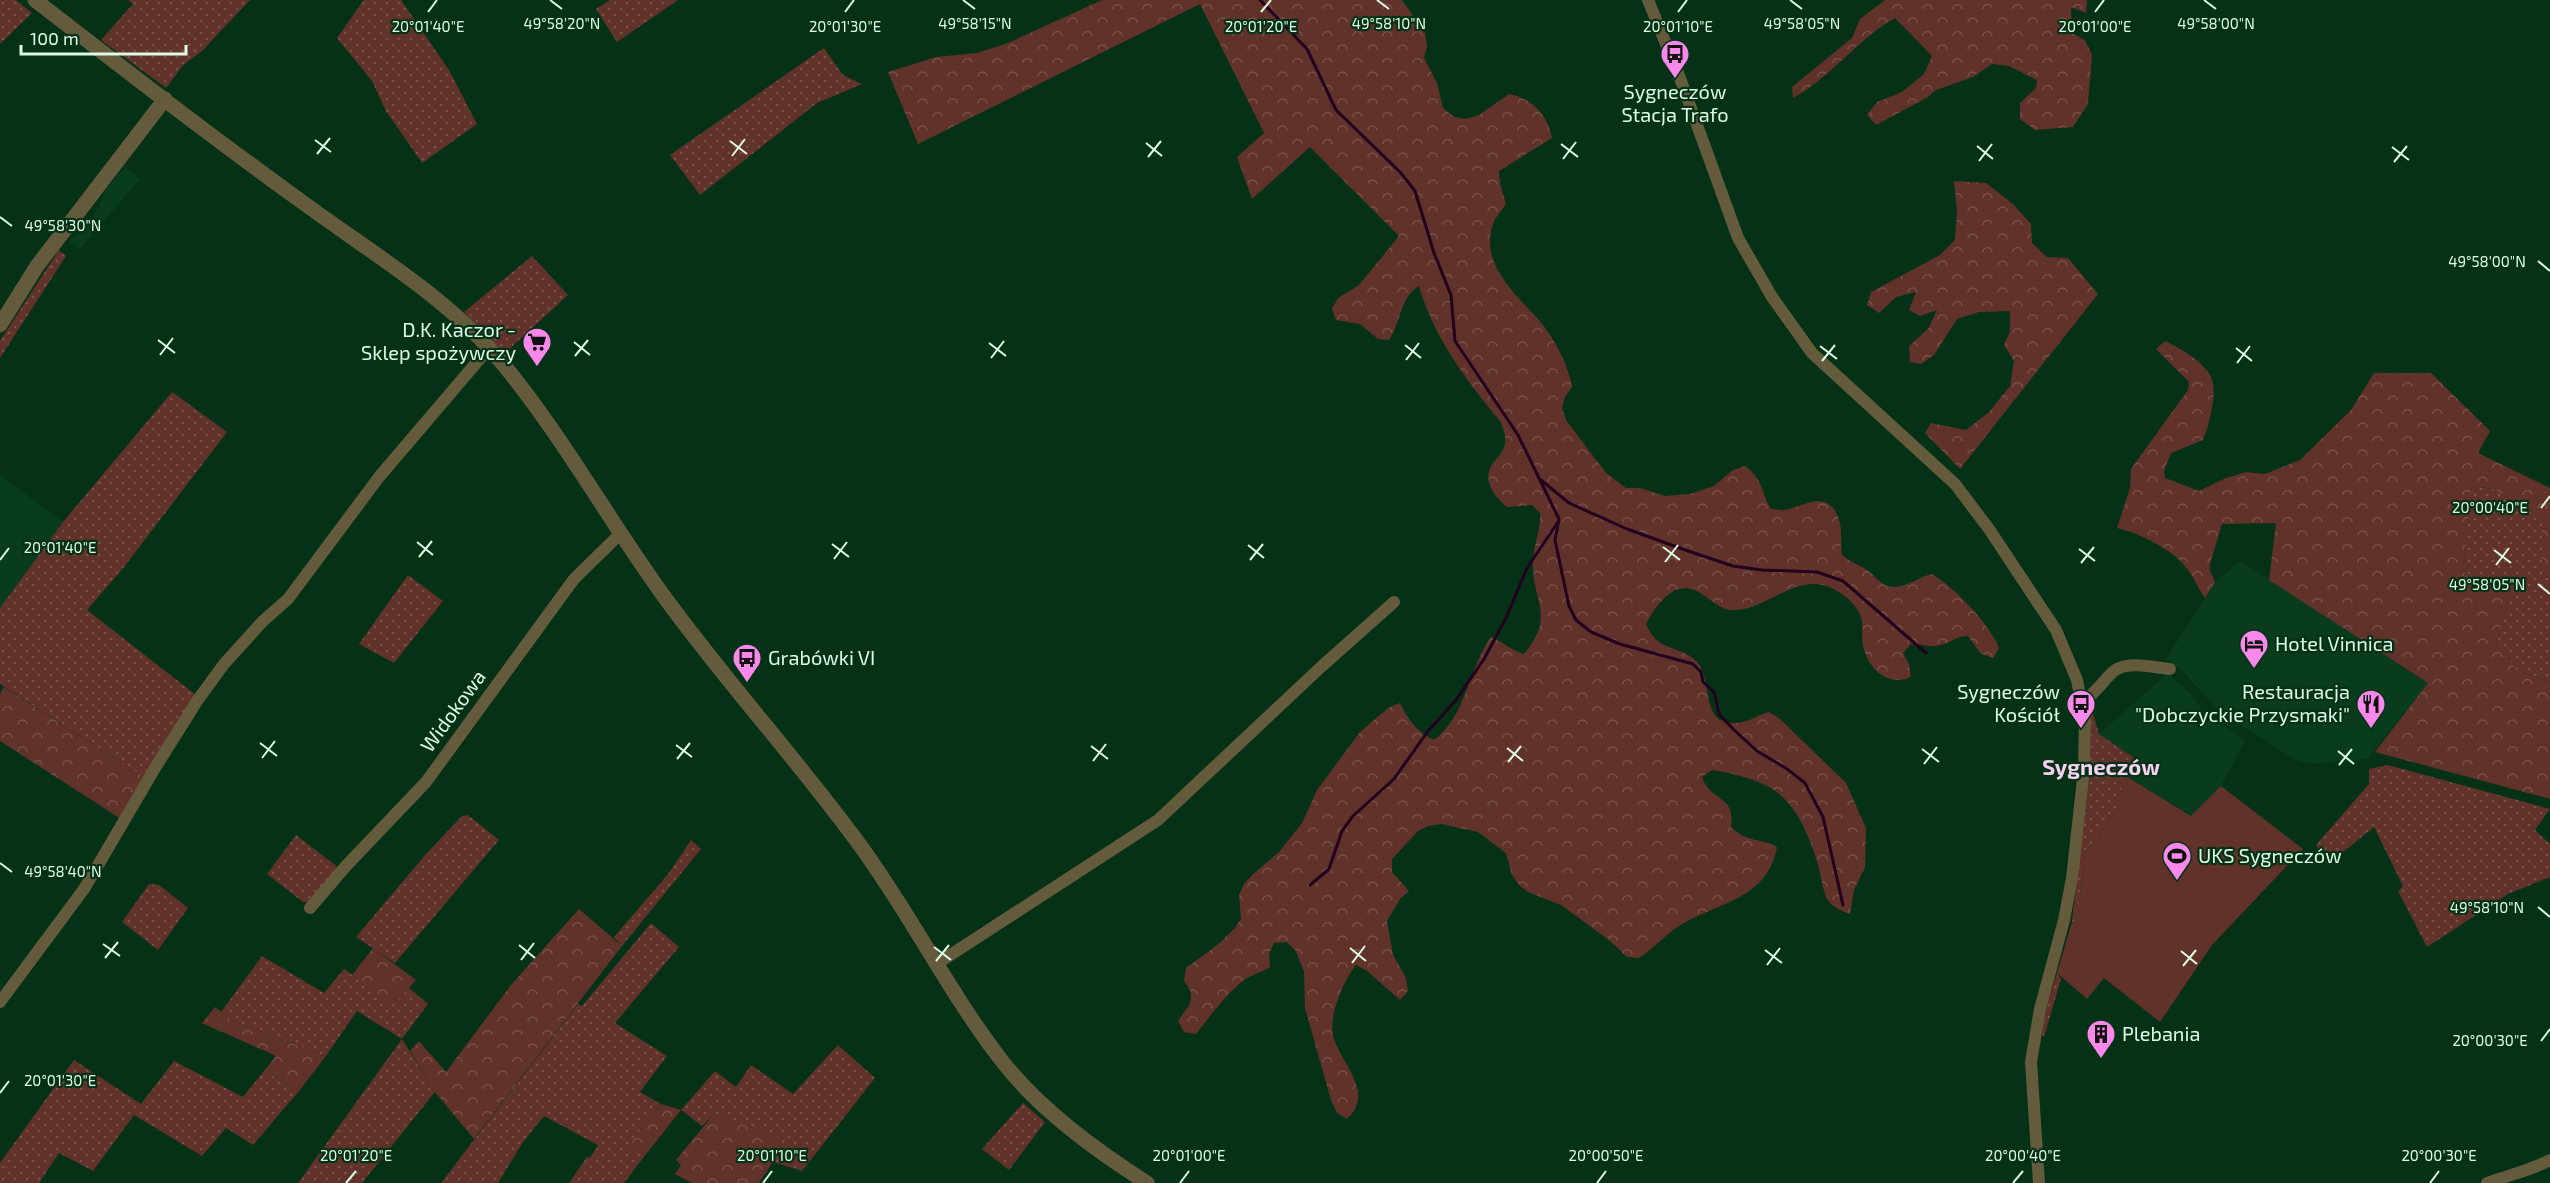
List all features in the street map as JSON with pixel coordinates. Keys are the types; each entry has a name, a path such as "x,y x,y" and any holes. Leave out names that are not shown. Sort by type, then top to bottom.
{"street":[{"path":"35,0 431,297 474,332 520,386 561,442 669,603 860,845 1002,1060 1033,1095 1089,1141 1147,1183"},
{"path":"1648,0 1680,78 1738,238 1772,297 1812,353 1955,484 1989,529 2056,630 2077,680 2083,701 2085,721 2084,770 2072,878 2064,920 2040,1009 2032,1058 2039,1183"},
{"path":"0,326 16,296 37,266 165,99"},
{"path":"0,1002 84,889 155,768 197,701 224,664 263,621 288,599 379,477 489,348"},
{"name":"Widokowa","path":"310,908 346,866 426,782 574,579 621,533"},
{"path":"938,963 1158,820 1394,602"},
{"path":"2083,701 2093,696 2118,668 2131,666 2170,669"},
{"path":"2487,1183 2514,1172 2536,1168 2550,1160"}],"shaded area":[{"path":"125,166 140,179 80,249 69,241 77,235 98,208 106,190"},
{"path":"0,475 63,522 0,608"},
{"path":"2240,561 2428,683 2367,759 2310,764 2294,759 2219,711 2180,669 2166,659 2215,582"},
{"path":"2168,673 2191,694 2202,710 2245,740 2221,786 2192,816 2123,774 2099,734"}],"green space":[{"path":"0,0 16,0 32,13 0,44"},
{"path":"128,0 250,0 202,51 183,65 166,88 101,40 133,4"},
{"path":"364,0 401,0 449,70 477,124 422,163 386,111 372,81 337,38"},
{"path":"610,0 678,0 617,42 596,9"},
{"path":"1102,0 1402,0 1425,33 1427,46 1424,58 1437,83 1443,108 1454,117 1466,119 1479,115 1509,94 1531,104 1547,122 1552,138 1499,171 1506,204 1492,227 1490,242 1492,256 1505,281 1543,325 1557,347 1568,371 1572,387 1565,397 1562,408 1566,420 1606,473 1626,488 1640,488 1665,496 1690,494 1714,486 1733,470 1745,466 1756,476 1771,509 1785,510 1821,501 1833,508 1840,521 1842,555 1867,570 1883,584 1891,587 1902,586 1931,574 1949,586 1980,618 1999,648 1993,658 1981,654 1968,636 1936,646 1911,644 1903,653 1909,664 1911,677 1894,680 1880,674 1869,662 1863,645 1862,620 1852,602 1837,591 1823,585 1810,584 1797,587 1759,604 1734,610 1720,606 1694,590 1680,589 1664,598 1646,624 1656,640 1683,652 1696,661 1702,669 1709,702 1719,719 1729,723 1743,722 1769,712 1780,719 1846,783 1866,828 1865,867 1854,890 1850,914 1834,906 1827,899 1816,857 1807,834 1787,802 1779,794 1762,784 1741,776 1712,770 1702,777 1711,791 1730,809 1731,827 1748,838 1777,847 1772,865 1752,889 1679,926 1639,958 1627,957 1609,940 1561,905 1528,892 1519,885 1512,875 1506,853 1478,832 1441,824 1428,826 1418,831 1392,859 1392,872 1409,891 1400,899 1387,921 1393,955 1406,978 1408,991 1400,1000 1366,970 1356,965 1341,990 1334,1011 1332,1031 1334,1039 1358,1089 1355,1109 1347,1119 1337,1113 1331,1100 1305,1008 1304,971 1295,950 1287,942 1274,943 1269,954 1270,967 1242,981 1196,1034 1184,1032 1178,1021 1191,997 1191,992 1184,981 1186,968 1216,946 1234,929 1241,919 1239,895 1244,884 1279,852 1302,823 1317,790 1360,732 1388,708 1400,703 1414,725 1434,740 1454,718 1477,663 1491,637 1524,654 1534,640 1541,618 1533,574 1540,513 1532,505 1507,507 1494,493 1488,476 1504,446 1503,429 1500,421 1463,374 1442,341 1419,286 1404,303 1389,340 1378,339 1360,324 1336,320 1332,309 1338,298 1359,285 1399,236 1310,147 1252,199 1237,157 1264,133 1200,4 918,144 888,72 936,57 977,53 1008,43"},
{"path":"1885,0 2087,0 2086,13 2071,7 2072,33 2085,40 2092,55 2088,104 2073,127 2035,130 2020,119 2020,103 2036,88 2037,80 2009,66 1992,64 1973,77 1936,90 1928,97 1876,125 1867,115 1877,102 1902,92 1924,74 1932,56 1895,18 1869,36 1820,80 1793,98 1792,87 1852,38 1860,19"},
{"path":"824,48 843,75 862,84 817,103 700,195 670,155"},
{"path":"1954,181 1986,183 2013,204 2031,224 2032,243 2047,257 2068,258 2098,294 1960,469 1925,433 1931,423 1966,430 1989,412 2010,386 2014,361 2004,345 2010,331 2010,311 1979,312 1957,319 1934,355 1921,364 1910,362 1909,346 1928,329 1937,310 1920,316 1909,310 1916,292 1896,297 1879,313 1867,305 1871,292 1940,255 1955,240 1957,211"},
{"path":"59,250 66,256 0,358 0,341"},
{"path":"532,256 568,295 504,354 464,312"},
{"path":"2165,341 2196,359 2213,381 2212,408 2203,440 2171,453 2164,471 2165,478 2199,491 2226,478 2246,472 2265,474 2300,460 2351,410 2374,373 2431,373 2490,431 2478,453 2550,488 2550,579 2542,574 2542,518 2494,489 2472,486 2463,572 2512,590 2496,647 2518,670 2550,682 2550,799 2375,752 2428,683 2269,580 2276,523 2222,524 2209,568 2215,582 2205,598 2188,570 2175,556 2146,538 2117,528 2130,488 2131,469 2188,390 2189,382 2156,349"},
{"path":"172,392 227,432 124,567 87,610 196,695 144,777 0,684 0,608 63,522"},
{"path":"2472,486 2494,489 2542,518 2542,574 2550,579 2550,682 2518,670 2496,647 2512,590 2463,572"},
{"path":"408,575 443,601 394,663 359,644"},
{"path":"4,687 144,777 121,819 0,741 0,694"},
{"path":"2091,706 2099,734 2134,758 2123,773 2129,778 2113,802 2118,808 2085,853 2077,925 2072,921 2090,773"},
{"path":"2388,765 2550,809 2535,830 2550,844 2550,877 2508,894 2427,947 2398,891 2403,886 2374,827 2327,865 2316,845 2369,784 2369,769"},
{"name":"UKS Sygneczów","path":"2129,778 2191,816 2221,786 2303,849 2212,945 2160,1022 2104,978 2087,999 2057,973 2072,922 2077,924 2085,853 2118,808 2113,802"},
{"path":"468,815 499,840 395,963 356,937 426,854 462,816"},
{"path":"296,835 339,868 310,902 303,902 267,874"},
{"path":"691,840 701,849 622,946 614,937 669,873"},
{"path":"149,884 159,885 188,908 158,950 122,922"},
{"path":"579,909 622,946 474,1139 435,1092 410,1051 419,1041 446,1072 511,985"},
{"path":"651,923 679,947 615,1023 667,1056 640,1092 661,1104 624,1150 647,1153 624,1183 569,1183 598,1145 544,1116 523,1142 498,1183 441,1183 578,1004 582,1006"},
{"path":"373,948 416,980 394,1005 352,975"},
{"path":"262,956 324,993 344,969 394,1004 409,988 428,1004 402,1039 357,1011 326,1056 233,1021 221,1012"},
{"path":"2057,973 2061,979 2044,1037 2042,1034 2044,1015"},
{"path":"215,1007 233,1021 326,1056 299,1091 264,1071 276,1056 202,1023"},
{"path":"402,1039 435,1092 362,1183 298,1183"},
{"path":"838,1045 875,1078 802,1171 773,1162 786,1140 714,1114 702,1126 681,1110 715,1071 736,1087 751,1065 793,1094"},
{"path":"74,1060 141,1104 174,1061 243,1097 264,1071 299,1091 253,1145 226,1128 202,1156 134,1115 93,1171 59,1153 39,1183 0,1183 0,1163"},
{"path":"1023,1103 1045,1122 1009,1170 982,1149"},
{"path":"661,1104 681,1110 647,1153 623,1151"},
{"path":"714,1114 787,1140 759,1183 692,1183 675,1174 681,1165 676,1160"}],"waterway":[{"path":"1260,0 1307,49 1336,110 1400,172 1415,191 1434,253 1451,295 1455,341 1518,435 1559,519 1555,540 1569,606 1576,620 1591,632 1620,644 1693,664 1701,672 1703,682 1714,692 1719,714 1733,729 1757,751 1805,783 1823,817 1843,905"},
{"path":"1541,480 1569,503 1627,529 1691,552 1733,566 1762,570 1817,572 1843,581 1926,653"},
{"path":"1310,885 1329,869 1342,831 1353,816 1394,779 1428,731 1456,700 1484,659 1506,618 1527,568 1558,522"}],"place":[{"name":"Sygneczów Stacja Trafo","path":"1675,80"},
{"name":"D.K. Kaczor - Sklep spożywczy","path":"537,368"},
{"name":"Hotel Vinnica","path":"2254,670"},
{"name":"Grabówki VI","path":"747,684"},
{"name":"Sygneczów Kościół","path":"2081,730"},
{"name":"Restauracja \"Dobczyckie Przysmaki\"","path":"2371,730"},
{"name":"UKS Sygneczów","path":"2177,882"},
{"name":"Plebania","path":"2101,1060"}],"district":[{"name":"Sygneczów","path":"2101,767"}]}
